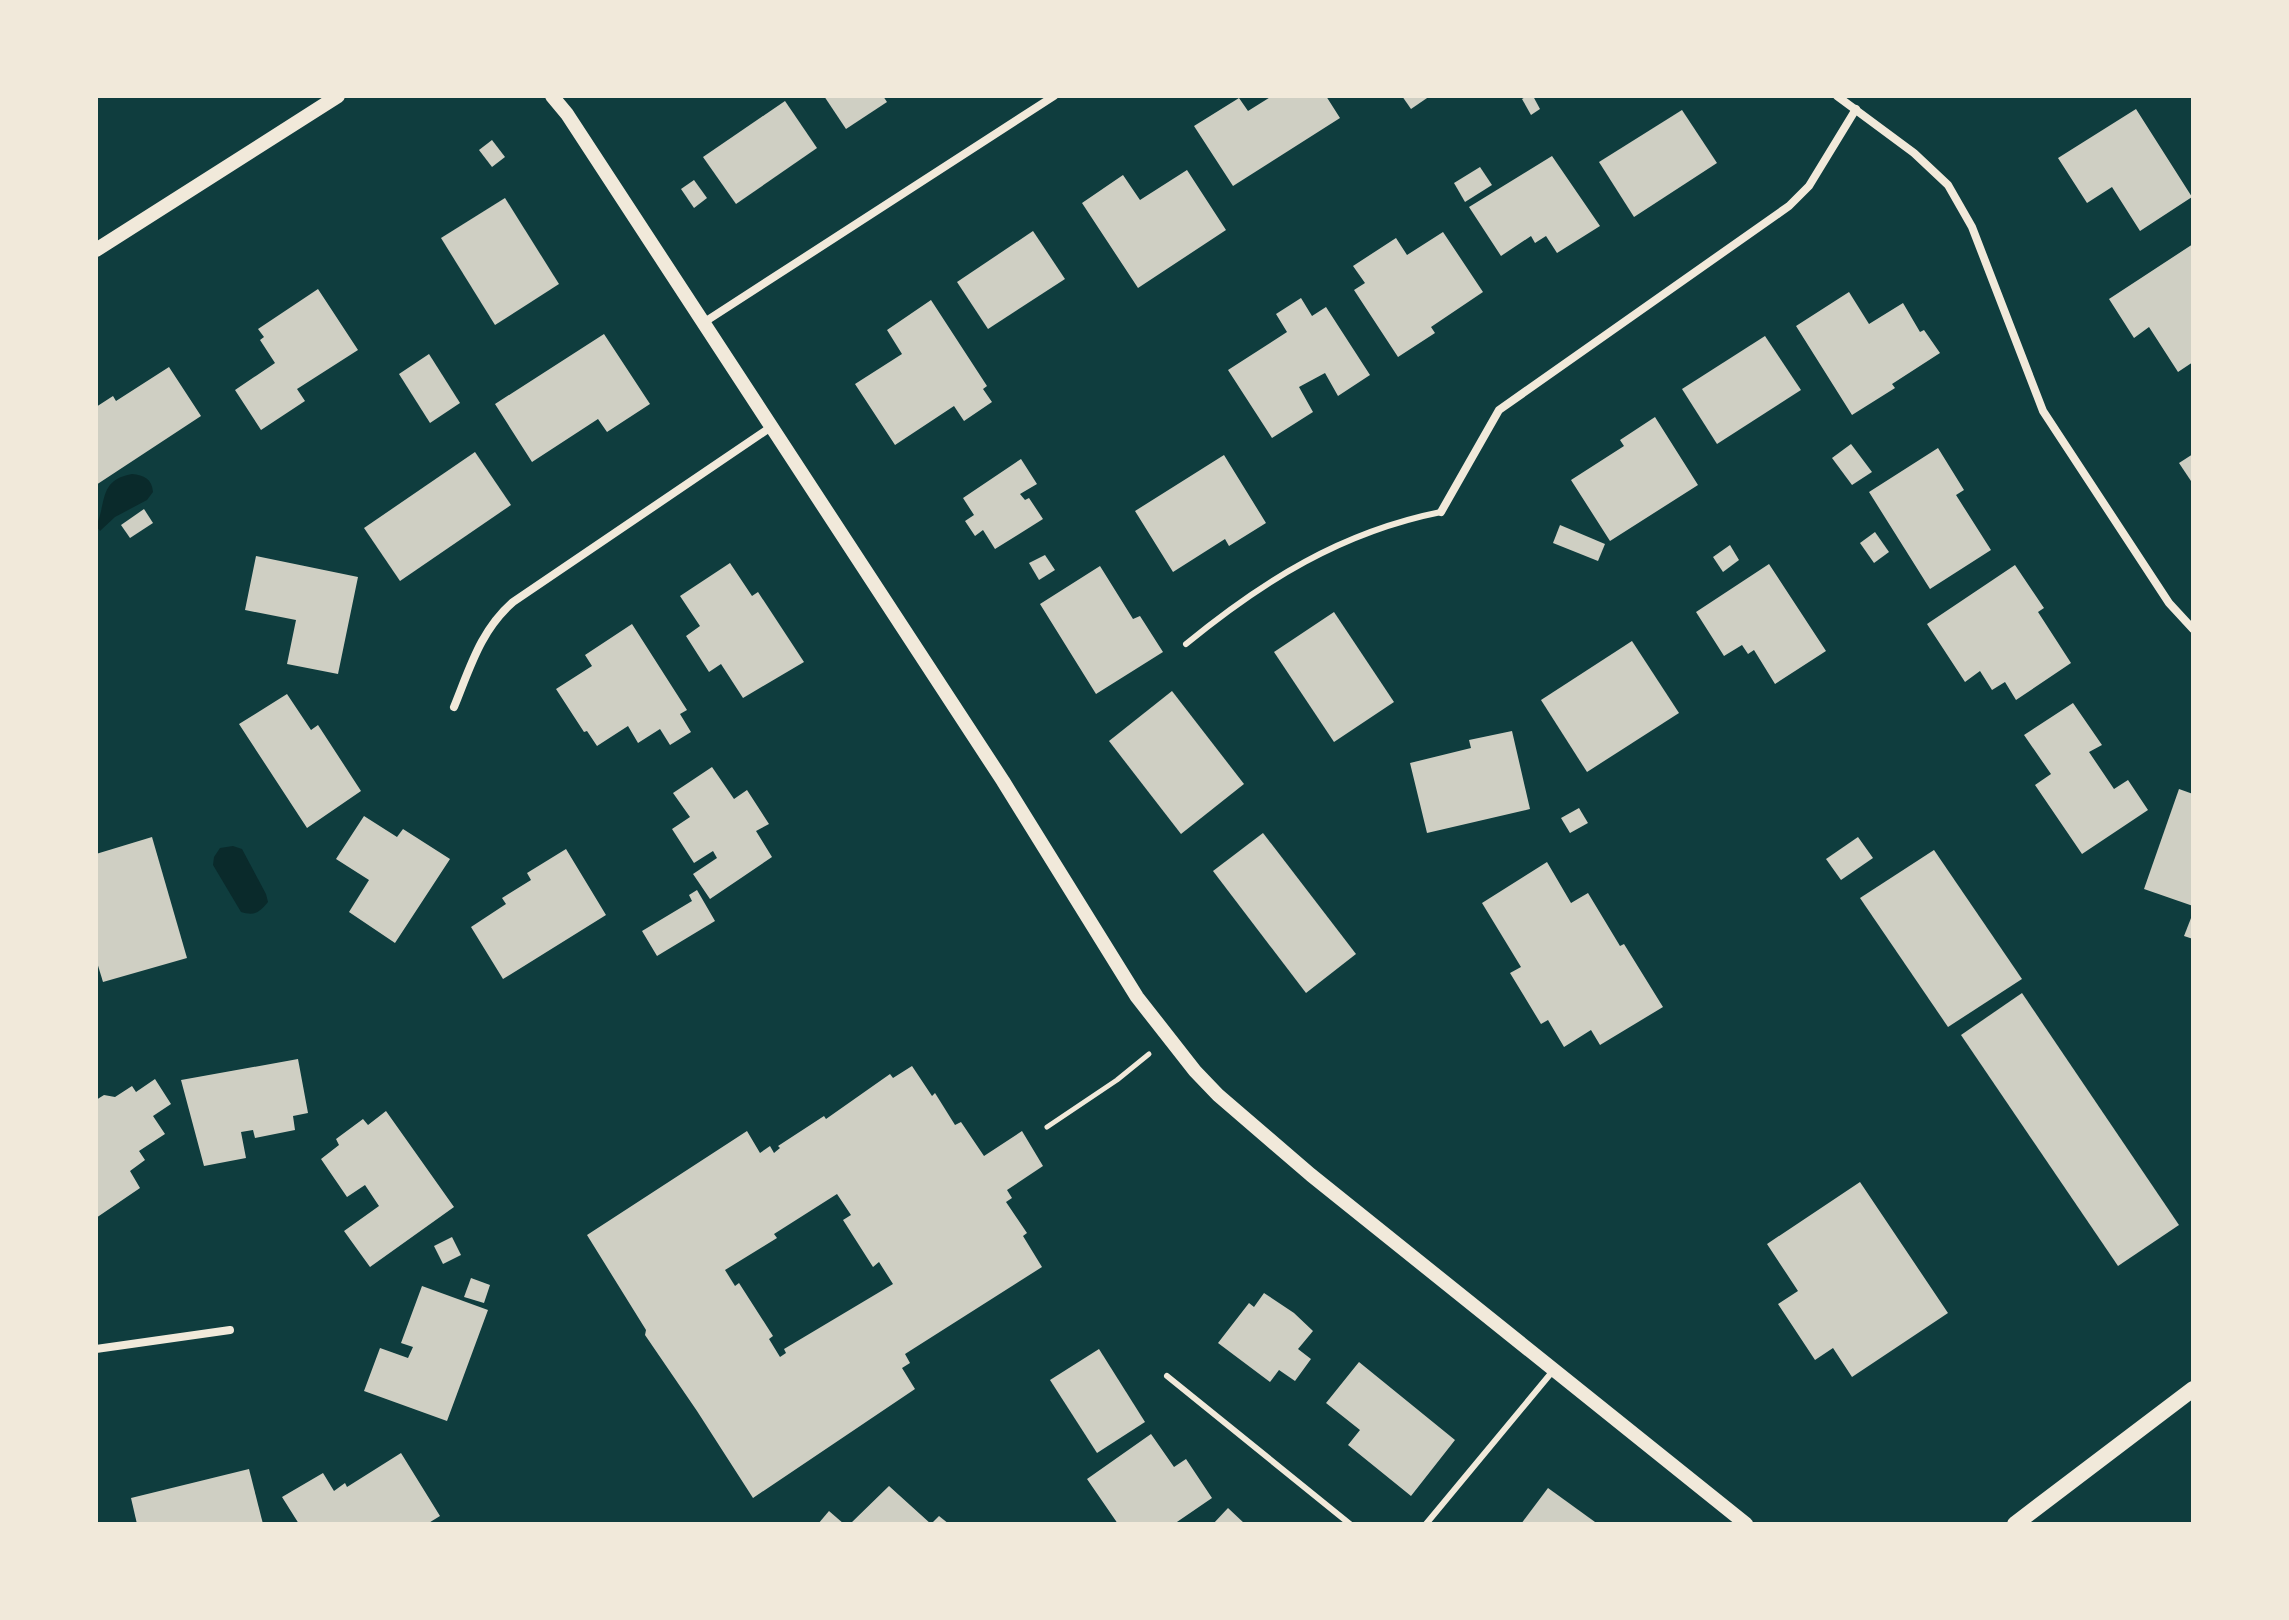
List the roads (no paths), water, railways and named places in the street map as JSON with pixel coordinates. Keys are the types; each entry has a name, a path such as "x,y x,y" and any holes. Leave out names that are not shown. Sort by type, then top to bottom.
{"main road":[{"path":"2015,1524 2193,1389"}],"street":[{"path":"96,250 338,96"},
{"path":"552,96 567,114 1003,781 1137,997 1168,1038 1218,1095 1273,1144 1746,1524"},
{"path":"703,323 1054,96"},
{"path":"1837,96 1914,153 1948,185 1972,227 2043,411 2169,603 2193,629"},
{"path":"1441,512 1499,410 1789,206 1809,186 1856,109"},
{"path":"454,707 481,639 496,617 513,602 771,427"},
{"path":"96,1349 230,1330"}],"lane":[{"path":"1186,644 1229,608 1326,551 1371,530 1441,512"},
{"path":"1426,1524 1555,1369"},
{"path":"1167,1376 1350,1524"}],"water":[{"path":"132,474 147,478 153,492 147,500 115,517 100,531 96,526 105,494 114,481"},
{"path":"233,846 242,849 266,894 268,902 256,913 241,912 213,865 220,848"}]}
